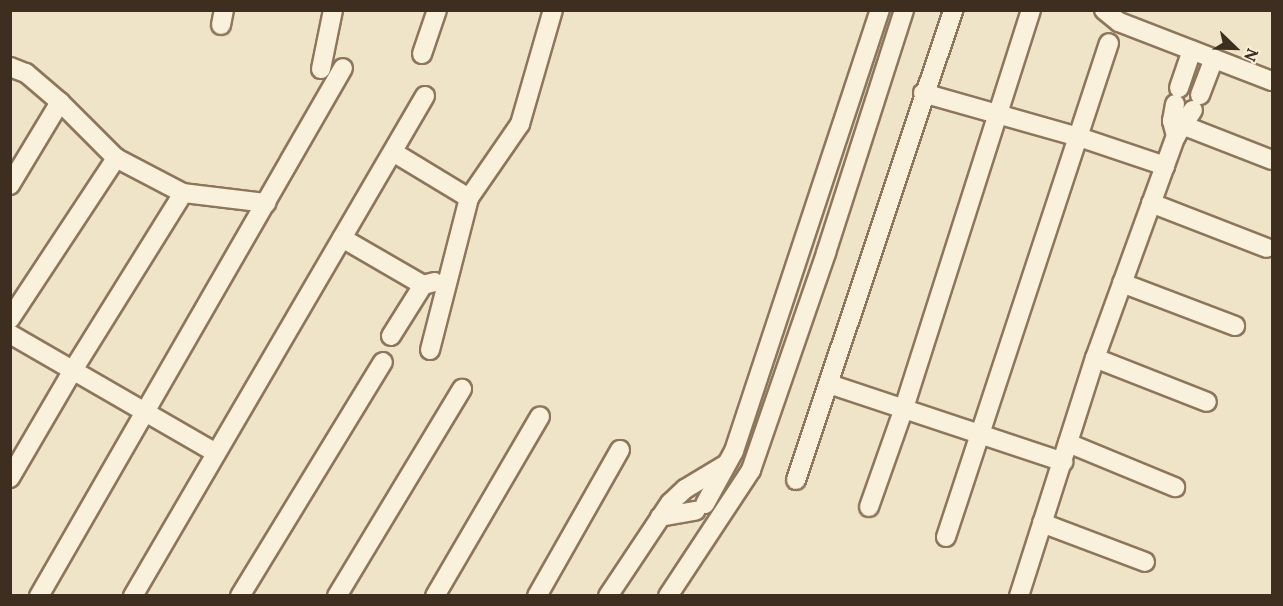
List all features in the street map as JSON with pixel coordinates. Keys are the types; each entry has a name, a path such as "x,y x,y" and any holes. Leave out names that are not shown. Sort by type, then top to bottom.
{"street":[{"path":"321,69 333,10"},
{"path":"422,54 437,10"},
{"path":"430,350 469,198 520,124 553,10"},
{"path":"660,517 700,507 734,451 880,10"},
{"path":"668,596 751,470 826,253 904,10"},
{"path":"796,480 923,93 953,10"},
{"path":"869,507 904,408 1031,10"},
{"path":"1104,10 1119,22 1272,81"},
{"path":"946,537 982,435 1109,43"},
{"path":"1019,596 1095,358 1165,166 1192,50"},
{"path":"1177,115 1196,102 1214,59"},
{"path":"10,67 26,74 60,102 116,158 183,193 266,203"},
{"path":"39,596 342,68"},
{"path":"923,93 1078,137 1165,166"},
{"path":"133,596 425,96"},
{"path":"10,185 60,102"},
{"path":"1177,115 1272,160"},
{"path":"393,152 469,198"},
{"path":"10,319 116,158"},
{"path":"10,478 72,370 183,193"},
{"path":"1151,203 1267,248"},
{"path":"342,238 423,285 448,279"},
{"path":"1122,283 1235,326"},
{"path":"391,336 423,285"},
{"path":"10,334 216,453"},
{"path":"1095,358 1207,402"},
{"path":"245,594 383,363"},
{"path":"829,384 1063,462"},
{"path":"337,596 462,389"},
{"path":"435,596 540,416"},
{"path":"1068,443 1175,487"},
{"path":"537,596 620,450"},
{"path":"608,596 670,503 685,489 727,463"},
{"path":"1042,523 1145,562"}]}
